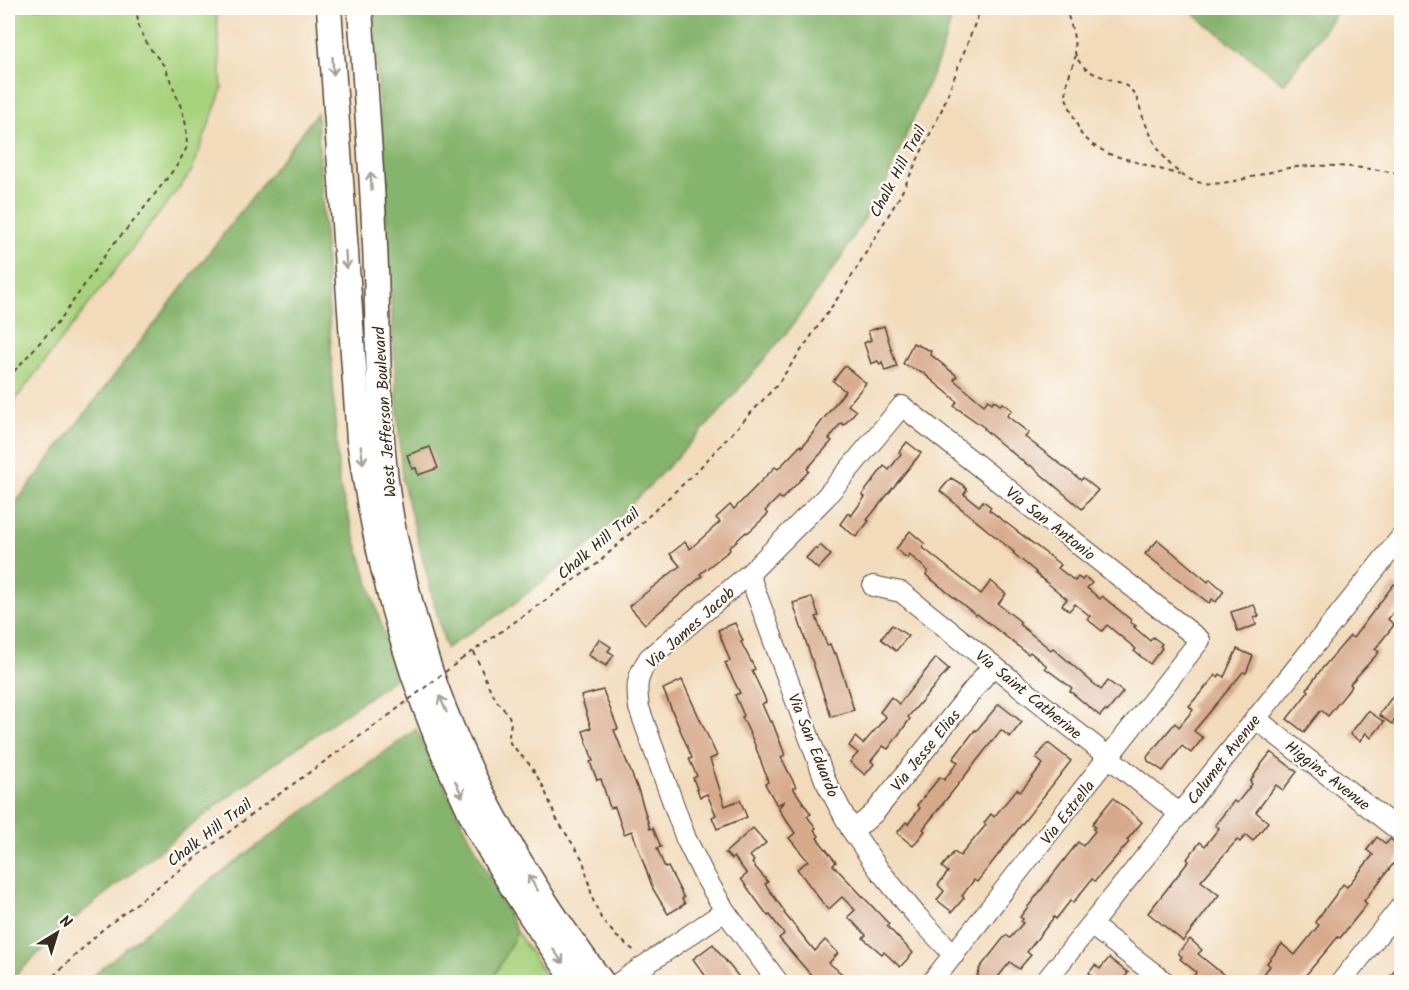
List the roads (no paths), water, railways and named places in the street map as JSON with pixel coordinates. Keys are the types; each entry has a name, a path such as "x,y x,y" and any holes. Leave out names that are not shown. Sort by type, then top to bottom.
{"main road":[{"name":"West Jefferson Boulevard","path":"329,8 359,440 366,490 386,538 436,687 474,777 530,879 602,982"},
{"name":"West Jefferson Boulevard","path":"360,8 376,264 386,538 395,616 420,698 479,831 531,917 576,982"}],"street":[{"name":"Via James Jacob","path":"778,982 725,911 686,839 639,708 636,686 649,658 749,574 825,498 902,406"},
{"name":"Via San Antonio","path":"902,406 1200,640"},
{"name":"Calumet Avenue","path":"1046,982 1401,536"},
{"name":"Via San Eduardo","path":"749,574 825,780 851,829 879,870 917,916 954,955"},
{"name":"Via Saint Catherine","path":"873,586 901,592 1180,814"},
{"name":"Via Estrella","path":"932,982 1200,640"},
{"name":"Via Jesse Elias","path":"851,829 864,822 875,812 993,665"},
{"name":"Higgins Avenue","path":"1255,718 1401,833"},
{"path":"1341,982 1401,905"},
{"path":"620,982 725,911"},
{"path":"1091,925 1165,982"}]}
